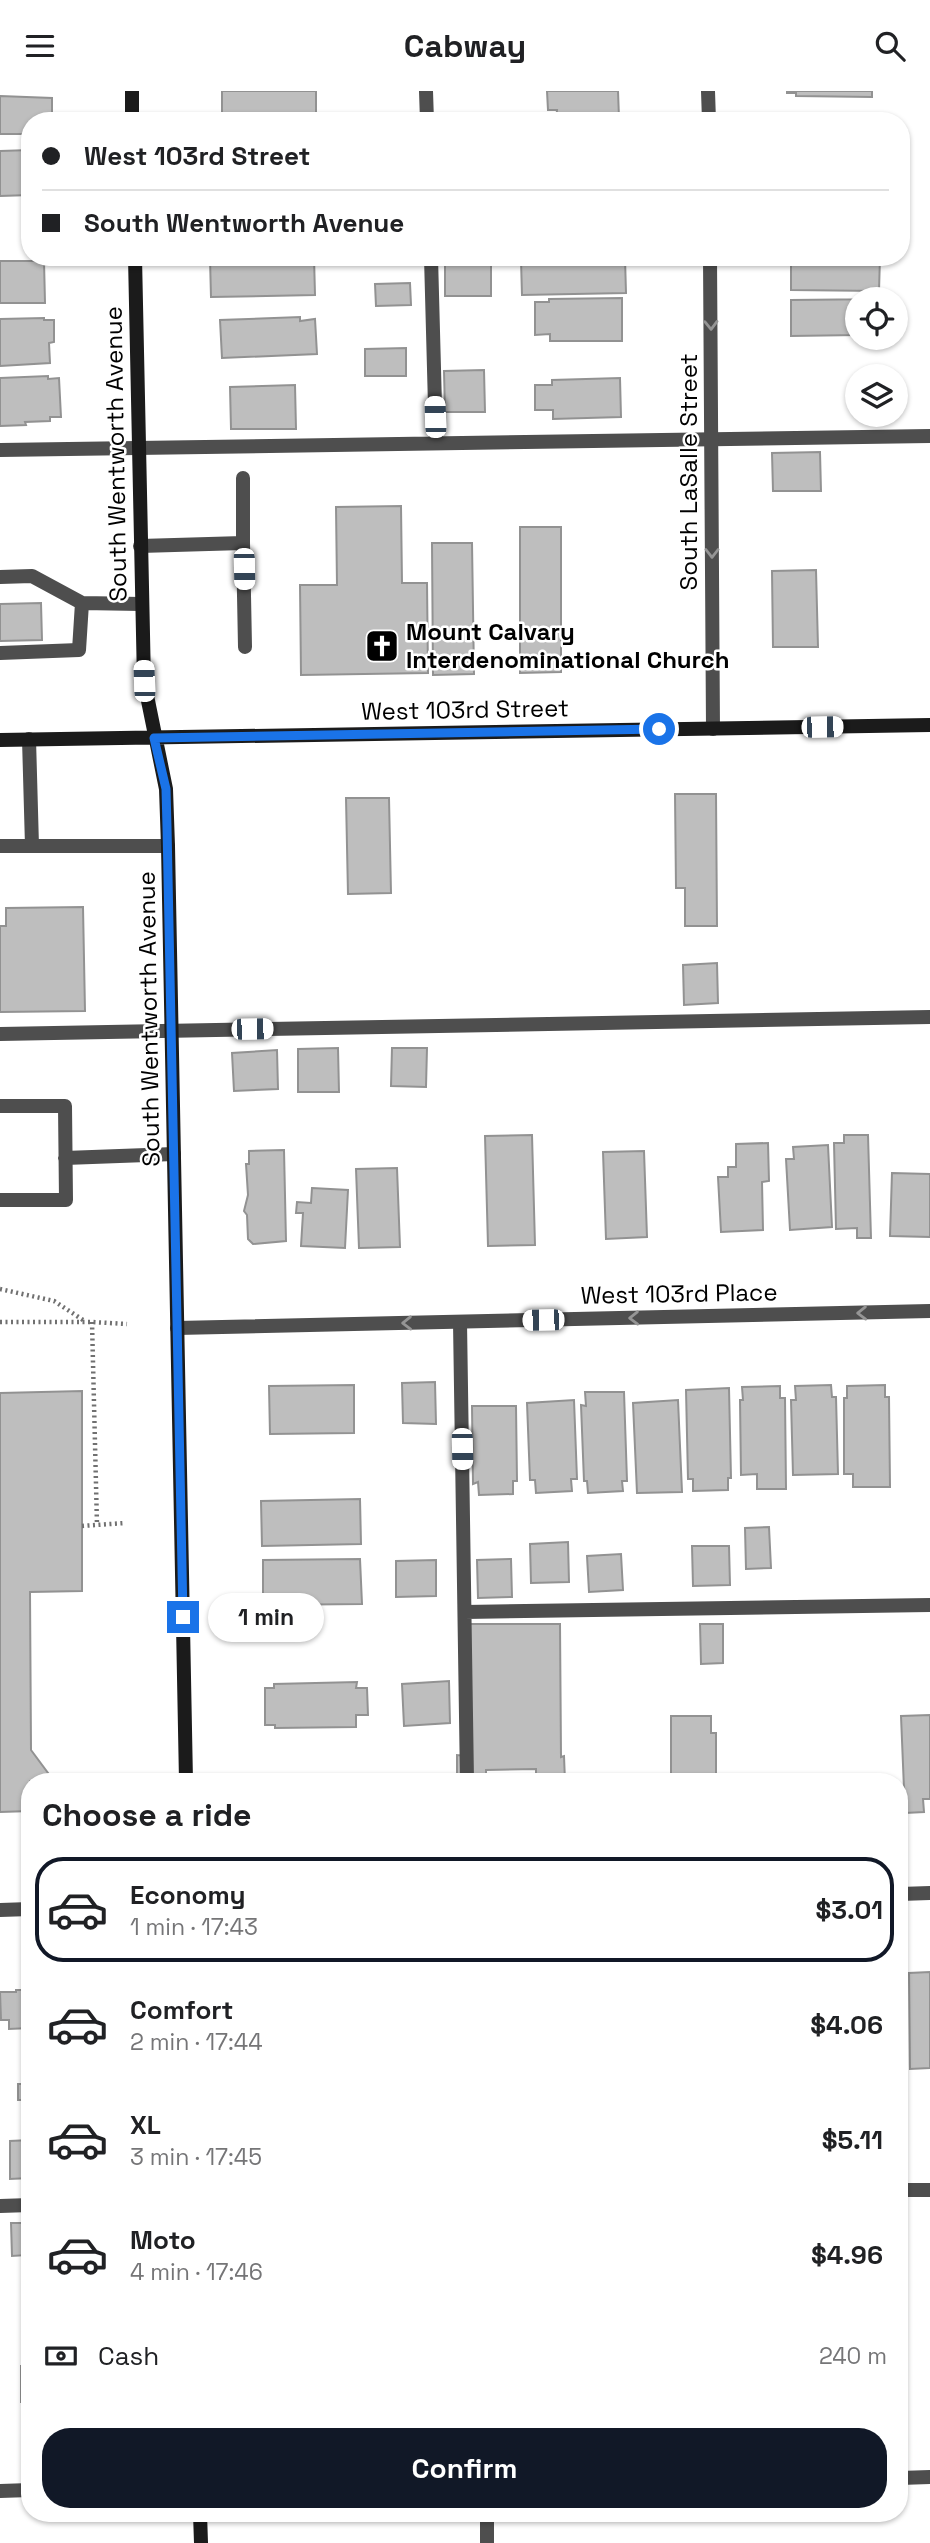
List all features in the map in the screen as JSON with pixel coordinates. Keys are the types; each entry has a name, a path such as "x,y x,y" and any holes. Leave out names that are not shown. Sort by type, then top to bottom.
{"street":[{"path":"132,91 132,112"},
{"path":"426,91 427,112"},
{"path":"708,91 709,112"},
{"name":"South Wentworth Avenue","path":"135,266 144,681 166,789 168,846 186,1773"},
{"path":"431,266 436,443"},
{"name":"South LaSalle Street","path":"710,266 713,729"},
{"path":"0,450 930,436"},
{"path":"243,478 245,647"},
{"path":"140,546 243,543"},
{"path":"0,577 32,576 82,603 141,604"},
{"path":"0,653 79,650 82,603"},
{"name":"West 103rd Street","path":"0,740 930,725"},
{"path":"29,740 32,846"},
{"path":"0,846 168,846"},
{"path":"0,1034 930,1017"},
{"path":"0,1107 65,1106 65,1200 0,1200"},
{"path":"65,1158 174,1154"},
{"name":"West 103rd Place","path":"177,1328 930,1311"},
{"path":"460,1322 467,1773"},
{"path":"465,1612 930,1605"},
{"path":"908,1894 930,1893"},
{"path":"0,1910 21,1909"},
{"path":"908,2190 930,2190"},
{"path":"0,2206 21,2205"},
{"path":"908,2478 930,2477"},
{"path":"0,2491 21,2490"},
{"path":"200,2522 201,2543"},
{"path":"486,2522 487,2543"}],"path":[{"path":"0,1289 54,1301 85,1322"},
{"path":"0,1322 127,1324"},
{"path":"92,1322 97,1525"},
{"path":"82,1526 125,1523"}],"building":[{"path":"222,91 316,91 316,112 222,112"},
{"path":"547,91 618,91 619,112 548,110"},
{"path":"787,91 872,91 872,97 796,96 796,93"},
{"path":"0,96 52,98 52,112 21,112 21,134 0,134"},
{"path":"21,150 21,195 0,196 0,151"},
{"path":"0,261 21,261 21,266 44,266 45,303 0,303"},
{"path":"210,266 314,266 315,295 211,297"},
{"path":"445,266 491,266 491,296 445,296"},
{"path":"521,266 625,266 626,293 522,295"},
{"path":"791,266 880,266 879,287 845,287 845,291 791,290"},
{"path":"410,283 411,305 376,306 375,284"},
{"path":"622,298 622,341 550,341 550,334 535,335 535,302 549,302 549,299"},
{"path":"845,299 845,335 791,336 791,300"},
{"path":"300,317 300,321 315,319 317,354 222,358 220,320"},
{"path":"0,319 54,320 54,342 49,343 50,363 0,366"},
{"path":"406,348 406,376 365,376 365,349"},
{"path":"484,370 485,412 445,412 444,371"},
{"path":"48,376 48,379 59,378 61,417 50,417 50,421 25,422 26,425 0,426 0,378"},
{"path":"620,378 621,417 553,419 553,410 535,410 535,385 552,385 552,380"},
{"path":"295,385 296,429 231,429 230,387"},
{"path":"820,452 821,491 773,491 772,453"},
{"path":"401,506 402,583 427,583 428,673 301,675 300,585 337,585 336,507"},
{"path":"520,527 561,527 561,672 520,673"},
{"path":"432,543 472,543 474,674 433,675"},
{"path":"816,570 818,647 773,647 772,571"},
{"path":"41,603 42,640 0,641 0,604"},
{"path":"675,794 716,794 717,926 685,926 685,888 676,888"},
{"path":"346,798 389,798 391,893 348,894"},
{"path":"83,907 85,1011 0,1012 0,926 6,926 6,908"},
{"path":"717,963 718,1003 684,1005 683,965"},
{"path":"338,1048 339,1092 298,1092 298,1049"},
{"path":"392,1048 427,1048 426,1087 391,1086"},
{"path":"277,1050 278,1089 234,1091 232,1053"},
{"path":"532,1135 535,1245 488,1246 485,1136"},
{"path":"844,1135 868,1135 871,1238 857,1238 857,1228 836,1229 834,1143 844,1143"},
{"path":"768,1143 769,1181 762,1182 763,1230 721,1232 718,1177 728,1177 728,1167 736,1167 736,1144"},
{"path":"828,1145 832,1227 790,1230 786,1159 794,1159 793,1147"},
{"path":"284,1150 286,1241 253,1244 248,1239 247,1215 244,1211 248,1195 246,1164 249,1164 249,1151"},
{"path":"644,1151 647,1237 606,1239 603,1152"},
{"path":"397,1168 400,1247 359,1248 356,1169"},
{"path":"892,1173 930,1174 930,1237 890,1236"},
{"path":"312,1188 348,1190 345,1248 301,1246 303,1213 296,1213 297,1202 311,1203"},
{"path":"435,1382 436,1424 403,1423 402,1383"},
{"path":"354,1385 354,1433 270,1434 269,1386"},
{"path":"831,1385 832,1397 836,1397 838,1474 793,1475 791,1400 796,1400 795,1386"},
{"path":"885,1385 885,1397 889,1397 890,1487 853,1487 853,1474 844,1474 844,1398 847,1398 847,1386"},
{"path":"780,1386 780,1398 785,1398 786,1489 757,1489 757,1474 741,1475 742,1387"},
{"path":"729,1388 731,1478 728,1478 728,1490 693,1491 693,1479 688,1479 686,1390"},
{"path":"82,1391 82,1591 30,1592 31,1750 48,1773 21,1773 21,1811 0,1812 0,1393"},
{"path":"585,1392 624,1392 627,1481 622,1481 623,1491 588,1493 587,1481 584,1481 581,1405 586,1406"},
{"path":"574,1400 577,1479 571,1479 572,1491 536,1493 535,1480 530,1480 527,1403"},
{"path":"678,1400 682,1492 637,1493 633,1403"},
{"path":"472,1406 516,1406 517,1481 513,1481 513,1494 479,1495 478,1482 473,1484"},
{"path":"360,1499 361,1544 262,1546 261,1501"},
{"path":"769,1527 771,1568 746,1569 745,1528"},
{"path":"568,1542 569,1582 531,1583 530,1544"},
{"path":"692,1546 729,1546 730,1585 693,1586"},
{"path":"621,1554 623,1590 589,1592 587,1556"},
{"path":"360,1559 362,1604 263,1605 263,1560"},
{"path":"511,1559 512,1597 478,1598 477,1560"},
{"path":"436,1560 436,1596 396,1597 396,1561"},
{"path":"466,1624 560,1624 561,1757 564,1756 565,1773 536,1773 536,1769 457,1773 457,1755 467,1756"},
{"path":"700,1624 723,1624 723,1663 701,1664"},
{"path":"449,1681 450,1723 404,1726 402,1684"},
{"path":"357,1682 356,1688 367,1688 368,1715 356,1715 356,1727 275,1728 275,1725 265,1725 265,1688 274,1688 274,1684"},
{"path":"930,1715 930,1799 923,1799 924,1812 908,1813 908,1773 903,1773 901,1716"},
{"path":"671,1716 711,1716 711,1733 716,1733 716,1773 671,1773"},
{"path":"930,1972 930,2068 910,2069 909,1973"},
{"path":"21,1990 21,2028 9,2029 9,2020 1,2020 0,1992"},
{"path":"18,2084 21,2084 21,2100 18,2100"},
{"path":"21,2140 21,2178 10,2179 10,2141"},
{"path":"11,2223 21,2223 21,2255 12,2256"}],"place":[{"name":"Mount Calvary Interdenominational Church","path":"382,646"}],"route":[{"path":"183,1617 166,789 154,738 659,729"}]}
